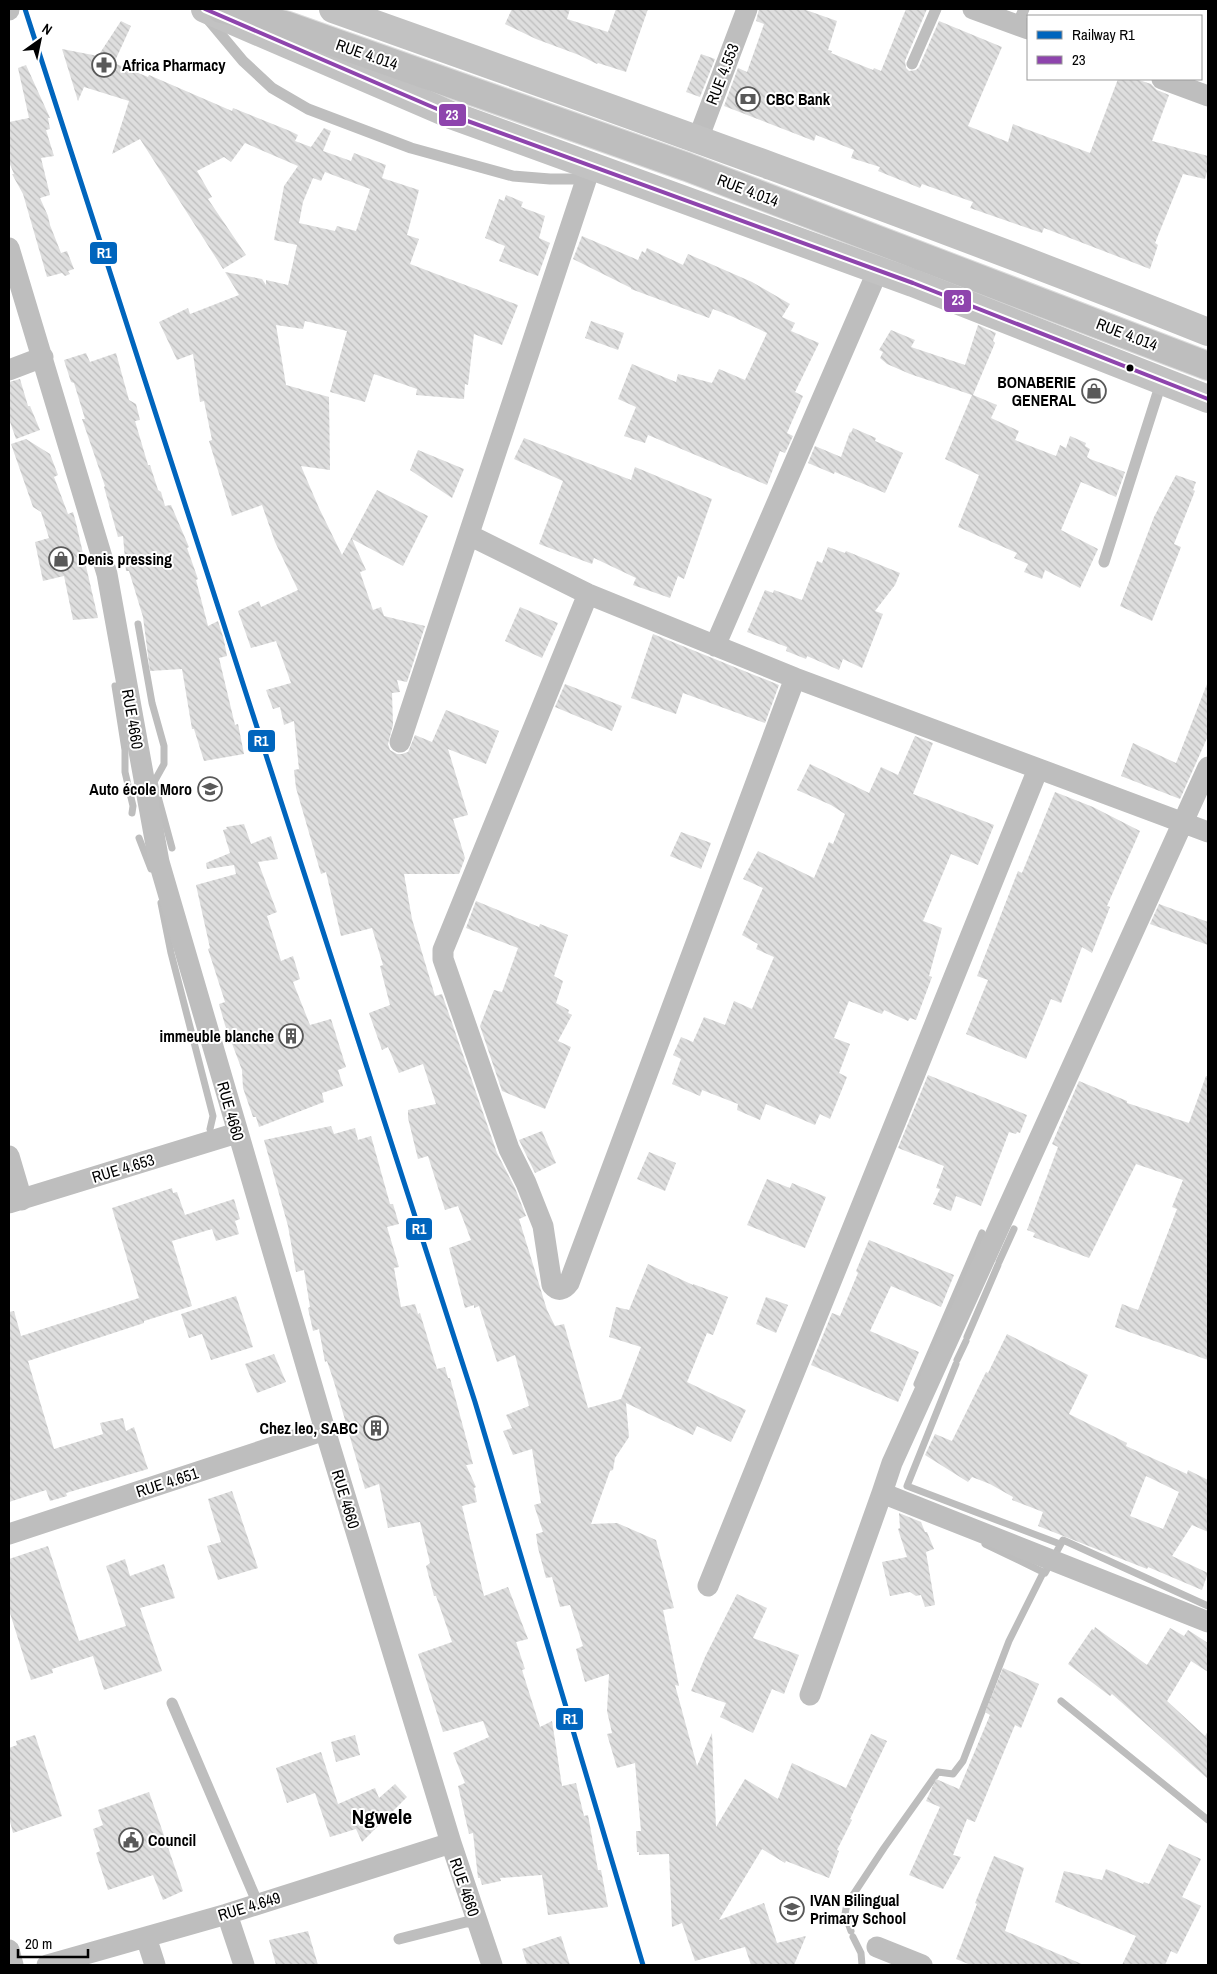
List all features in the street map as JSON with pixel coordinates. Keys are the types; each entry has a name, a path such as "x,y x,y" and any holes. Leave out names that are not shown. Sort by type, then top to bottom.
{"highway":[{"name":"RUE 4.014","path":"221,9 284,25 688,167 1208,366"},
{"name":"RUE 4.014","path":"252,9 284,25"}],"main road":[{"path":"205,9 589,172 878,270 1208,399"},
{"path":"333,9 698,139 1033,262 1208,332"}],"street":[{"name":"RUE 4.553","path":"698,139 747,9"},
{"path":"973,9 1023,21"},
{"path":"1165,80 1208,96"},
{"path":"400,742 589,172"},
{"name":"RUE 4660","path":"9,248 107,574 159,862 325,1430 451,1843 492,1965"},
{"path":"715,646 878,270"},
{"path":"9,370 43,357"},
{"path":"469,535 588,594 715,646 795,678 1208,832"},
{"path":"588,594 443,950 443,959 509,1149 526,1183 543,1226 552,1285 555,1289 561,1290 570,1283 795,678"},
{"path":"810,1695 892,1463 1208,767"},
{"path":"708,1586 1038,769"},
{"name":"RUE 4.653","path":"15,1202 237,1134"},
{"path":"9,1156 15,1202"},
{"name":"RUE 4.651","path":"9,1534 325,1430"},
{"path":"882,1493 1208,1622"},
{"name":"RUE 4.649","path":"47,1965 227,1914 451,1843"},
{"path":"227,1914 244,1965"},
{"path":"146,1937 155,1965"},
{"path":"877,1947 922,1965"},
{"path":"9,1950 13,1965"}],"lane":[{"path":"200,9 243,61 272,88 308,109 411,148 513,176 550,179 589,172"},
{"path":"912,64 936,9"},
{"path":"1104,562 1162,380"},
{"path":"172,1703 258,1904"},
{"path":"399,1938 466,1922 477,1922"}],"building":[{"path":"512,9 570,9 567,19 608,32 616,9 648,9 626,72 597,64 505,24"},
{"path":"759,9 803,9 837,21 828,50 832,51 831,53 873,70 874,68 881,71 906,9 927,9 905,61 906,68 909,71 916,70 919,67 939,21 1002,47 968,126 1008,142 1013,124 1090,153 1118,80 1139,80 1151,84 1157,90 1169,95 1152,141 1208,156 1208,168 1205,179 1183,174 1155,243 1158,245 1150,269 1044,228 1042,233 970,208 973,202 922,184 920,188 878,171 880,167 851,158 854,150 816,135 814,141 724,106 738,68 747,72 764,24 756,21"},
{"path":"121,21 131,26 114,63 148,77 149,75 232,111 233,108 290,131 298,135 295,141 311,147 324,128 331,131 323,151 351,161 354,153 386,165 382,178 419,190 407,235 419,239 410,264 518,305 502,345 474,334 468,385 465,384 464,399 416,395 417,389 374,374 365,402 330,392 347,331 305,321 303,329 276,325 286,385 329,397 330,470 301,466 342,555 377,490 428,516 403,566 352,539 366,570 360,572 373,610 381,607 384,616 425,626 407,682 397,680 400,692 392,693 393,725 388,744 390,750 397,754 408,752 415,735 432,742 446,710 499,731 486,764 448,749 468,815 453,819 465,858 459,874 404,874 412,919 435,996 442,994 497,1153 515,1188 526,1216 519,1219 547,1310 555,1326 564,1324 588,1408 621,1399 641,1347 609,1337 616,1307 629,1310 648,1264 693,1285 728,1297 713,1335 707,1333 687,1382 746,1410 731,1442 697,1426 693,1435 626,1403 629,1437 615,1458 613,1470 610,1471 591,1524 617,1523 656,1540 674,1608 663,1610 679,1686 675,1685 697,1766 712,1733 716,1827 745,1779 778,1799 792,1763 846,1788 871,1734 887,1741 850,1819 852,1820 837,1850 839,1851 829,1878 786,1861 785,1863 762,1849 719,1920 764,1903 777,1943 806,1936 794,1965 751,1965 745,1947 695,1961 682,1923 672,1927 669,1854 639,1855 639,1852 637,1852 636,1831 641,1831 635,1763 617,1768 607,1734 612,1733 607,1711 609,1674 585,1682 576,1649 583,1646 570,1605 560,1607 552,1577 546,1578 538,1548 536,1534 543,1532 534,1505 541,1503 532,1449 513,1455 503,1431 512,1428 506,1415 529,1406 515,1355 497,1362 479,1306 474,1308 474,1305 465,1308 449,1248 471,1240 458,1206 445,1210 428,1156 418,1159 408,1118 408,1110 436,1104 423,1064 399,1073 388,1047 382,1050 369,1013 390,1005 380,966 383,965 372,928 341,936 326,872 321,874 296,788 294,770 299,769 294,721 284,725 280,707 273,709 266,690 291,683 276,641 251,648 238,611 259,601 261,607 298,590 275,542 262,505 232,516 209,441 212,440 204,401 200,402 193,354 177,360 159,322 188,308 190,314 239,295 225,272 262,279 266,285 266,280 288,285 297,245 274,240 284,186 298,166 245,143 231,162 224,157 197,171 212,197 208,199 246,255 223,269 140,139 112,154 129,101 84,87 78,101 62,49 98,56","holes":["325,172 370,189 356,231 337,226 335,231 299,223 303,202 313,178 321,181"]},
{"path":"701,54 715,59 700,97 686,92"},
{"path":"26,65 50,118 48,118 50,129 46,130 54,156 41,158 50,195 40,198 61,253 67,251 74,269 68,271 70,274 65,276 62,273 47,277 23,194 12,174 14,174 9,162 9,122 29,118 18,68"},
{"path":"506,195 523,202 521,207 545,216 539,238 550,243 538,276 499,261 505,246 485,238 499,199 504,201"},
{"path":"582,236 638,260 642,251 645,253 647,248 683,265 688,254 752,282 790,304 782,317 795,323 791,331 819,343 795,392 803,396 787,433 793,436 785,453 780,451 767,485 648,435 645,443 624,436 636,407 618,399 632,364 676,382 678,374 712,383 719,369 745,380 767,333 713,309 709,318 631,289 573,259"},
{"path":"591,321 624,333 618,350 585,338"},
{"path":"978,325 996,333 993,341 995,343 973,395 997,405 991,418 1019,431 1015,440 1056,456 1060,445 1066,448 1070,436 1086,443 1085,446 1090,449 1087,457 1090,459 1125,472 1116,497 1081,482 1061,530 1098,549 1080,588 1045,570 1042,579 1024,572 1028,564 1014,558 1017,553 958,527 979,475 945,459 972,395 910,374 887,364 880,358 883,352 879,350 891,330 915,340 911,347 965,365"},
{"path":"86,353 90,362 116,353 129,400 136,404 140,420 135,421 148,465 150,465 165,506 171,505 189,547 187,548 198,579 196,580 208,626 220,620 227,656 219,658 235,725 238,724 244,754 204,761 194,729 192,729 182,669 150,671 143,617 129,571 126,571 123,536 118,537 105,486 82,419 85,419 74,383 71,382 64,360"},
{"path":"20,379 28,406 30,406 40,430 16,439 9,419 9,382"},
{"path":"853,428 876,438 875,441 903,453 885,493 835,472 838,464 834,474 808,463 815,446 841,457"},
{"path":"524,438 631,480 635,467 712,499 684,579 678,576 670,598 633,585 636,578 594,558 592,564 539,544 563,481 514,459"},
{"path":"26,439 50,454 58,475 54,477 68,514 73,512 98,618 73,620 64,576 43,581 35,542 49,538 41,512 33,507 11,444"},
{"path":"418,450 464,469 452,498 410,470"},
{"path":"1176,475 1196,482 1193,490 1195,491 1174,544 1181,547 1152,621 1120,606 1154,517"},
{"path":"828,547 845,553 846,551 900,573 895,585 875,611 883,614 862,668 843,659 839,670 807,656 806,659 786,651 787,647 747,632 765,590 773,593 774,590 802,600 817,561 822,563"},
{"path":"520,607 558,623 542,658 505,641"},
{"path":"653,634 779,685 765,723 683,693 676,714 631,698"},
{"path":"565,684 622,706 612,731 555,707"},
{"path":"1207,684 1208,736 1180,799 1121,776 1133,743 1176,763"},
{"path":"915,736 933,743 913,794 994,825 978,865 951,854 923,921 942,928 929,976 932,977 916,1020 910,1018 908,1021 884,1010 882,1014 849,1001 834,1038 850,1044 839,1073 847,1077 830,1119 820,1114 815,1125 766,1104 760,1120 737,1110 738,1104 702,1090 700,1096 672,1084 681,1059 673,1055 681,1037 693,1042 704,1017 725,1025 734,1001 752,1009 774,957 756,949 758,944 742,935 763,888 743,879 758,851 814,878 829,842 833,844 845,814 831,805 797,790 810,764 869,793 881,767 898,775"},
{"path":"1055,792 1093,807 1140,831 1107,906 1110,907 1092,953 1082,947 1061,1003 1051,999 1026,1059 966,1034 988,980 977,976 1018,871 1022,873"},
{"path":"244,824 251,844 271,836 278,859 258,862 277,912 267,916 281,961 293,956 300,979 293,982 310,1025 331,1019 346,1067 338,1070 343,1086 322,1093 324,1102 259,1127 256,1117 253,1117 243,1088 242,1070 219,1004 225,1002 208,949 210,948 196,885 236,874 234,865 207,869 206,863 230,853 223,830 227,829 226,827"},
{"path":"681,832 711,843 701,869 670,856"},
{"path":"476,901 539,927 540,924 568,935 554,976 563,981 556,1003 569,1010 568,1013 572,1015 558,1041 571,1047 545,1109 502,1091 480,1026 494,990 502,992 518,948 466,928"},
{"path":"1159,904 1208,922 1208,945 1150,924"},
{"path":"928,1075 1027,1115 1020,1133 1009,1132 981,1206 956,1196 951,1211 933,1204 940,1189 936,1188 944,1166 898,1148"},
{"path":"1206,1076 1208,1076 1208,1360 1115,1327 1122,1304 1138,1310 1177,1209 1172,1207 1183,1180 1136,1164 1089,1258 1033,1237 1035,1233 1027,1230 1058,1147 1052,1144 1079,1081 1127,1101 1127,1103 1189,1123"},
{"path":"331,1126 334,1134 355,1128 358,1140 371,1136 390,1204 393,1204 399,1224 387,1227 399,1267 394,1268 401,1307 415,1304 418,1314 420,1313 437,1369 445,1367 448,1378 450,1378 473,1464 466,1465 476,1487 474,1488 477,1502 462,1506 484,1596 508,1587 528,1639 516,1642 525,1669 522,1670 540,1727 552,1721 562,1786 576,1783 584,1816 588,1815 598,1870 601,1870 608,1907 548,1915 542,1875 500,1878 501,1881 482,1885 480,1878 478,1878 473,1833 469,1834 458,1786 465,1783 453,1753 489,1737 483,1721 443,1732 418,1654 452,1642 436,1596 434,1596 426,1566 430,1563 420,1522 388,1528 379,1484 365,1489 334,1382 327,1361 325,1362 319,1329 313,1331 308,1308 310,1307 304,1270 296,1272 288,1226 264,1140"},
{"path":"542,1131 556,1163 535,1173 519,1140"},
{"path":"649,1152 676,1163 665,1191 637,1179"},
{"path":"767,1179 790,1188 792,1183 826,1197 805,1248 747,1225"},
{"path":"172,1188 173,1193 177,1192 185,1215 234,1199 240,1219 235,1221 239,1234 216,1241 212,1229 172,1241 192,1306 28,1361 54,1449 103,1434 100,1423 123,1418 126,1431 134,1427 148,1469 66,1493 67,1496 50,1501 46,1490 9,1502 9,1312 14,1311 21,1336 139,1298 112,1208"},
{"path":"869,1240 954,1275 941,1307 891,1286 870,1331 919,1352 898,1402 811,1365 832,1313 840,1316"},
{"path":"236,1296 253,1347 211,1360 202,1334 189,1338 181,1314"},
{"path":"766,1297 788,1305 776,1333 756,1324"},
{"path":"1007,1334 1088,1375 1069,1414 1127,1443 1126,1446 1187,1474 1188,1470 1208,1480 1208,1532 1192,1525 1172,1556 1208,1573 1202,1590 1148,1567 1147,1569 1038,1526 1043,1512 1012,1500 1013,1497 990,1484 972,1477 968,1482 925,1455 935,1434 952,1441 986,1372 988,1373","holes":["1146,1476 1179,1492 1163,1529 1130,1516"]},
{"path":"274,1354 286,1382 257,1393 245,1364"},
{"path":"232,1491 258,1568 218,1580 207,1546 221,1542 208,1499"},
{"path":"899,1513 921,1522 934,1549 926,1552 935,1605 925,1607 921,1595 916,1596 910,1592 890,1596 882,1562 907,1557 898,1529 900,1528"},
{"path":"48,1546 79,1641 126,1626 106,1566 125,1559 130,1576 164,1564 175,1598 140,1608 162,1671 104,1690 93,1656 52,1669 53,1673 31,1680 9,1610 9,1559"},
{"path":"737,1594 767,1608 753,1638 799,1655 784,1694 772,1689 753,1733 720,1717 726,1703 691,1691 705,1657"},
{"path":"1095,1627 1147,1665 1170,1628 1184,1636 1188,1630 1208,1643 1208,1672 1191,1661 1167,1701 1205,1736 1208,1731 1208,1779 1112,1694 1110,1696 1068,1664"},
{"path":"1003,1668 1039,1684 1021,1728 1015,1725 975,1822 967,1819 953,1855 961,1857 943,1889 909,1875 940,1807 926,1801 936,1779 959,1789 990,1715 985,1712"},
{"path":"35,1735 62,1816 13,1833 9,1818 9,1748 17,1745 16,1741"},
{"path":"355,1735 360,1755 336,1762 331,1742"},
{"path":"321,1752 338,1804 375,1788 379,1798 395,1784 407,1797 362,1842 356,1829 330,1837 315,1793 287,1803 276,1768"},
{"name":"Council","path":"149,1792 183,1891 163,1900 153,1875 108,1890 96,1853 100,1851 93,1829 103,1825 98,1810"},
{"path":"1169,1844 1201,1859 1182,1897 1201,1906 1177,1954 1171,1951 1165,1965 1122,1965 1136,1936 1055,1902 1064,1871 1102,1880 1106,1869 1143,1884 1144,1882 1149,1884"},
{"path":"994,1856 1024,1868 1005,1931 1084,1965 971,1965 956,1959 977,1904 975,1903"},
{"path":"308,1931 318,1965 276,1965 269,1940"},
{"path":"561,1936 570,1965 527,1965 522,1949"}],"waterway":[{"path":"138,624 152,703 164,746 164,764 154,782 172,848"},
{"path":"115,686 125,750 125,772 133,806 132,813"},
{"path":"139,838 151,869"},
{"path":"161,903 171,953 213,1116 210,1129"},
{"path":"999,1262 1014,1229"},
{"path":"917,1384 982,1233"},
{"path":"967,1337 998,1265"},
{"path":"957,1360 966,1341"},
{"path":"956,1364 907,1486 1060,1544"},
{"path":"985,1544 1045,1573 1063,1540 1208,1606"},
{"path":"851,1931 845,1914 847,1904 938,1772 953,1774 963,1761 1009,1641 1043,1573"},
{"path":"1061,1701 1208,1820"},
{"path":"853,1937 861,1953 862,1965"}],"rail line":[{"name":"R1","path":"25,9 475,1402 643,1965"}],"transit line":[{"name":"23","path":"205,9 451,115 913,283 1208,399"}],"place":[{"name":"Africa Pharmacy","path":"104,65"},
{"name":"CBC Bank","path":"748,99"},
{"name":"BONABERIE GENERAL","path":"1094,391"},
{"name":"Denis pressing","path":"61,559"},
{"name":"Auto école Moro","path":"210,789"},
{"name":"immeuble blanche","path":"291,1036"},
{"name":"Chez leo, SABC","path":"376,1428"},
{"name":"Council","path":"131,1840"},
{"name":"IVAN Bilingual Primary School","path":"792,1909"}],"district":[{"name":"Ngwele","path":"382,1816"}]}
